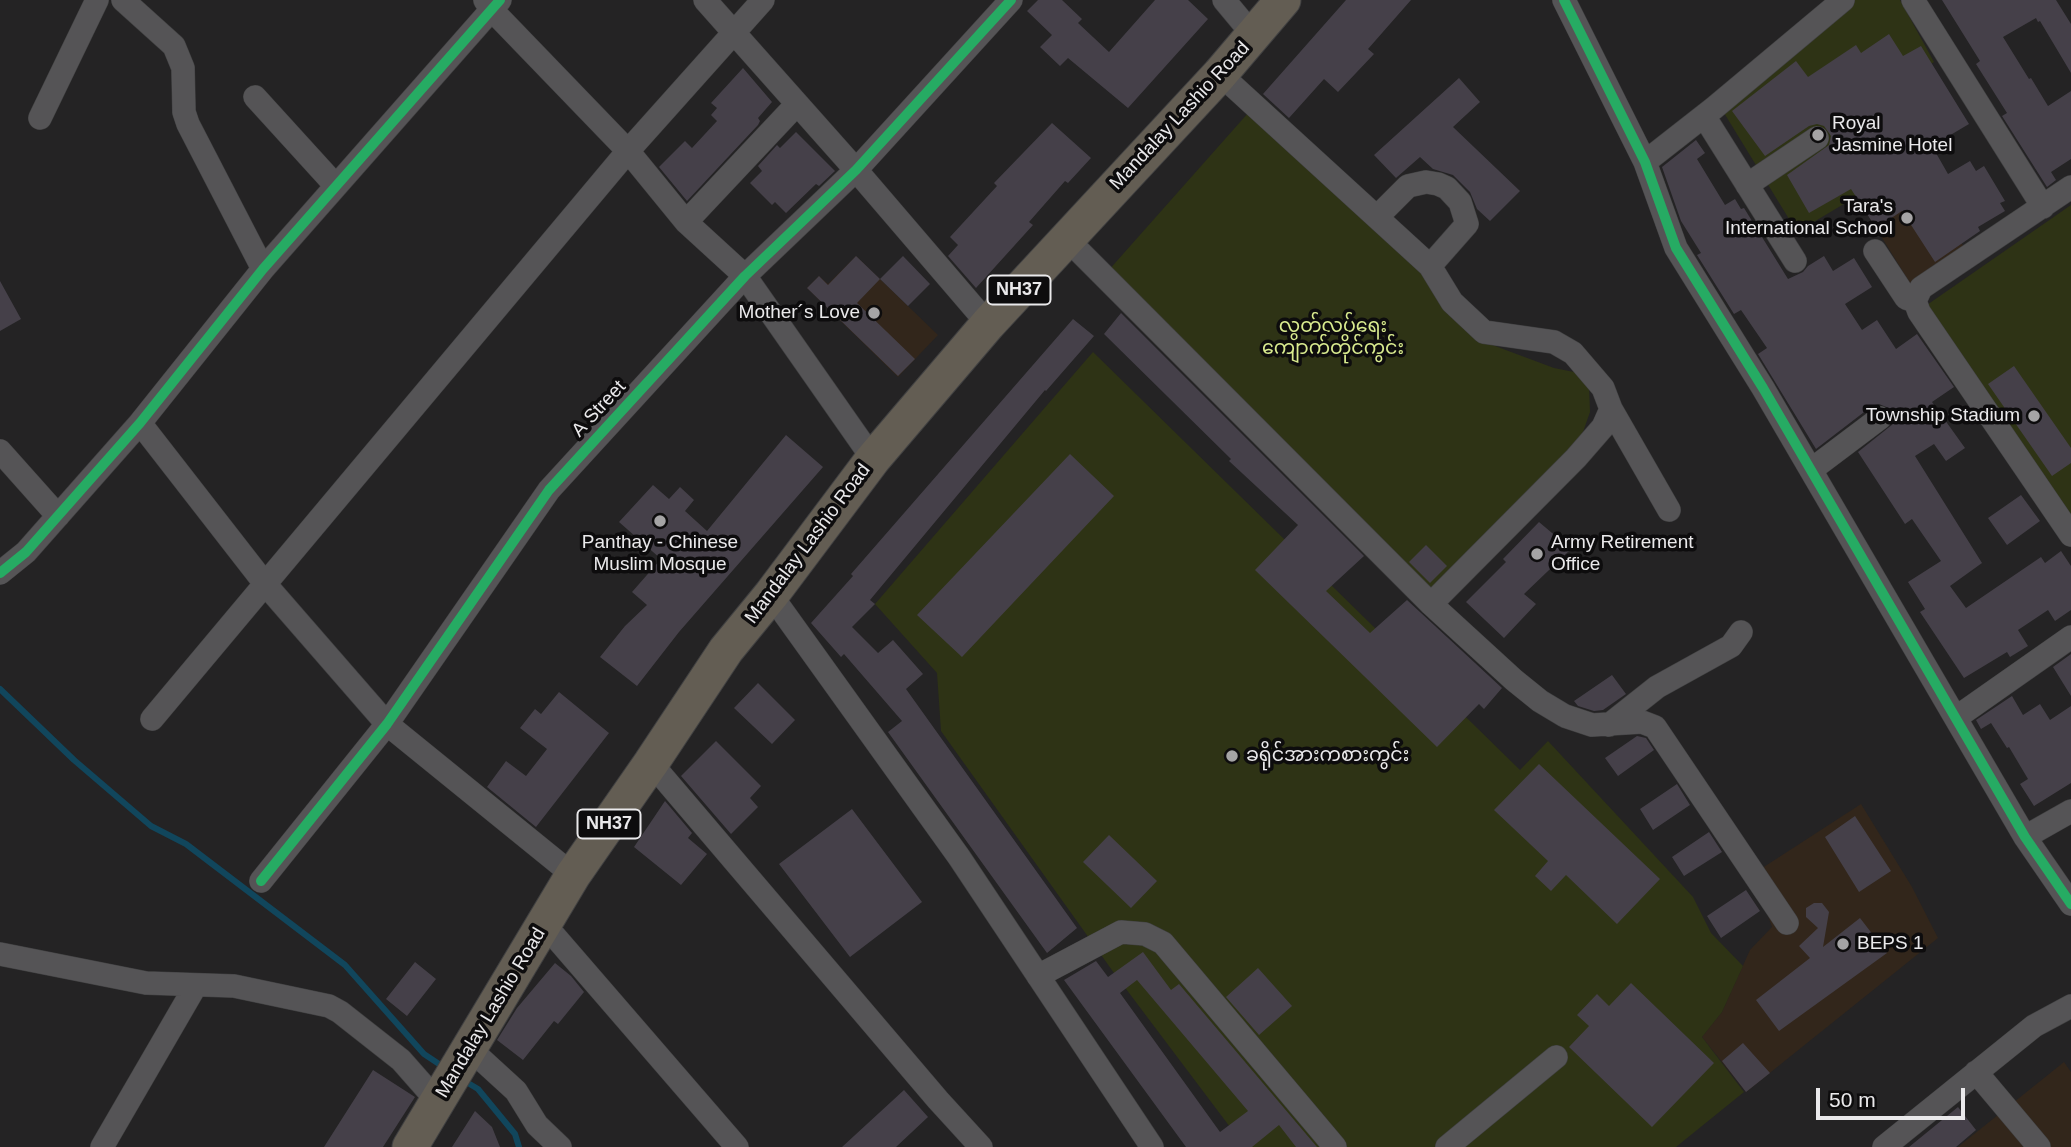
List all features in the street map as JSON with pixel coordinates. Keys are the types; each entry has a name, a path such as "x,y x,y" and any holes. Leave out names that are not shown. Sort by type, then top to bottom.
{"highway":[{"name":"Mandalay Lashio Road","path":"411,1147 573,875 726,650 771,595 873,459 988,324 1220,74 1283,0"}],"street":[{"path":"40,118 97,0"},
{"path":"123,0 174,46 183,68 184,112 188,124 263,270"},
{"path":"705,0 988,324"},
{"path":"152,719 628,151 762,0"},
{"name":"A Street","path":"261,881 387,724 549,490 745,276 856,170 1011,0"},
{"path":"1224,0 1254,36"},
{"path":"1564,0 1645,162 1676,248 1957,716 2025,837 2071,904"},
{"path":"1645,162 1843,0"},
{"path":"1913,0 2043,207"},
{"path":"0,573 26,552 140,422 263,270 492,3 628,151 686,222 745,276 873,459"},
{"path":"1220,74 1430,265 1452,302 1484,332 1554,342 1573,353 1603,388 1611,409 1669,510"},
{"path":"255,97 336,186"},
{"path":"686,222 797,104"},
{"path":"1704,116 1795,261"},
{"path":"1747,185 1817,138"},
{"path":"1378,216 1408,186 1426,182 1447,188 1460,202 1467,224 1430,265"},
{"path":"2071,187 1921,288 1915,301 1919,312 2071,535"},
{"path":"1066,238 1431,604 1514,680 1540,701 1565,716 1592,725 1642,722 1655,727 1787,923"},
{"path":"1875,251 1906,298 1915,301"},
{"path":"1431,604 1576,458 1603,427 1611,409"},
{"path":"1811,470 1880,418"},
{"path":"140,422 266,585 387,724 573,875"},
{"path":"0,451 58,516"},
{"path":"771,595 959,857 1152,1147"},
{"path":"1609,725 1657,687 1731,646 1741,632"},
{"path":"1957,716 2071,637"},
{"path":"651,763 981,1147"},
{"path":"2025,837 2071,811"},
{"path":"545,925 737,1147"},
{"path":"1038,976 1121,932 1145,934 1163,943 1335,1147"},
{"path":"0,954 146,983 234,986 328,1006 340,1012 401,1060 516,1091 537,1125 544,1147"},
{"path":"102,1147 196,985"},
{"path":"1884,1147 2034,1026 2071,1006"},
{"path":"1447,1147 1556,1057"},
{"path":"1976,1072 2039,1147"},
{"path":"537,1125 560,1147"}],"shaded area":[{"name":"Tara's International School","path":"1913,165 1964,247 1910,283 1863,207 1892,188"},
{"name":"Mother´s Love","path":"856,256 938,335 898,377 807,288 819,276 828,284"},
{"name":"BEPS 1","path":"1861,804 1912,887 1938,938 1746,1092 1702,1037 1722,1012 1750,950 1772,927 1753,874"},
{"path":"2064,1062 2071,1072 2071,1147 1958,1147"}],"green space":[{"name":"Royal Jasmine Hotel","path":"1852,0 1900,0 1934,62 1877,98 1914,162 1797,232 1721,108"},
{"name":"လွတ်လပ်ရေး ကျောက်တိုင်ကွင်း","path":"1249,112 1418,267 1452,318 1487,343 1554,368 1579,373 1589,385 1590,412 1577,449 1430,595 1108,271"},
{"name":"Township Stadium","path":"2071,205 2071,526 1924,307"},
{"name":"ခရိုင်အားကစားကွင်း","path":"1093,352 1520,770 1548,741 1693,897 1711,933 1743,966 1722,1012 1702,1037 1744,1092 1676,1147 1245,1147 1114,973 941,731 937,673 875,604"}],"building":[{"path":"1038,0 1062,0 1082,19 1078,23 1109,52 1155,0 1188,0 1208,19 1128,108 1068,58 1060,66 1040,47 1052,35 1027,11"},
{"path":"1346,0 1411,0 1368,49 1374,54 1338,92 1324,79 1289,118 1263,94"},
{"path":"1942,0 2056,0 2071,24 2071,73 2036,18 2003,37 2048,106 2071,91 2071,159 2051,172 2056,180 2047,187 2002,116 2007,113 1976,64 1980,61"},
{"path":"1889,34 1903,56 1921,46 1969,124 1932,146 1948,174 1970,161 1976,171 1984,166 2005,201 2000,203 2005,211 1978,227 1980,231 1935,262 1902,211 1876,228 1851,189 1809,213 1787,175 1829,145 1831,136 1824,126 1809,126 1765,156 1732,111 1796,61 1808,77 1856,45 1861,53"},
{"path":"743,68 772,102 758,118 758,125 687,201 659,167 685,141 692,148 717,121 711,115 717,108 711,103"},
{"path":"1459,78 1480,102 1453,127 1520,191 1490,221 1477,209 1470,192 1453,175 1433,169 1420,157 1396,178 1374,155"},
{"path":"1052,123 1091,158 1068,183 1065,181 1029,222 1033,225 976,288 948,256 958,245 950,237 997,186 994,183"},
{"path":"796,132 835,171 819,186 816,184 786,213 775,202 772,205 750,183 762,171 758,166 777,145 780,148"},
{"path":"1696,140 1705,153 1697,159 1725,205 1735,199 1741,209 1744,208 1788,279 1803,272 1824,256 1833,271 1854,258 1872,287 1845,304 1862,330 1877,320 1896,349 1917,334 1954,387 1932,402 1965,448 1946,461 1934,444 1915,456 1982,563 1950,586 1966,608 2041,557 2045,563 2061,551 2071,566 2071,610 2055,621 2048,610 2018,630 2028,646 2010,657 2007,652 1964,678 1920,612 1925,609 1908,582 1941,561 1912,519 1905,524 1858,452 1893,424 1891,409 1879,404 1872,406 1816,449 1758,354 1767,348 1741,310 1734,314 1697,255 1701,253 1681,221 1662,167"},
{"path":"856,256 880,279 857,303 915,359 898,376 807,288 819,276 828,285"},
{"path":"903,256 930,284 908,306 880,279"},
{"path":"0,281 21,319 0,331"},
{"path":"1121,313 1364,556 1326,591 1370,633 1407,600 1502,688 1484,709 1479,704 1437,747 1255,570 1298,525 1229,461 1231,459 1104,334"},
{"path":"1073,319 1094,336 1045,390 870,600 875,604 852,627 878,653 893,640 923,674 906,689 1077,928 1047,953 888,732 902,721 844,654 841,657 811,623"},
{"path":"2014,366 2071,448 2071,463 2052,476 1988,384"},
{"path":"786,435 823,467 679,632 637,686 600,657 625,626 647,605 632,592 661,559 619,522 653,485 669,499 680,487 694,500 685,511 707,531"},
{"path":"1070,454 1114,496 962,657 917,615"},
{"path":"2021,495 2040,521 2007,545 1988,518"},
{"path":"1539,522 1571,549 1524,594 1536,604 1504,638 1466,602 1506,562 1503,559"},
{"path":"1426,545 1447,566 1430,583 1409,562"},
{"path":"2071,654 2071,696 2053,667"},
{"path":"1612,675 1626,694 1603,710 1594,711 1578,706 1574,701"},
{"path":"758,683 795,720 772,744 734,708"},
{"path":"559,692 609,733 536,827 487,787 506,761 526,776 547,749 520,728 535,709 541,714"},
{"path":"2012,696 2023,715 2040,704 2050,720 2071,706 2071,783 2034,806 2020,784 2028,779 2009,747 2007,748 1991,723 1981,729 1976,720"},
{"path":"1637,736 1646,738 1654,750 1618,776 1605,758"},
{"path":"716,741 761,786 750,798 758,807 731,834 681,776"},
{"path":"1539,764 1660,879 1617,924 1566,875 1551,891 1535,876 1548,861 1494,810"},
{"path":"1677,784 1690,805 1653,830 1640,809"},
{"path":"665,801 692,833 688,838 707,854 681,885 634,847"},
{"path":"852,809 922,902 850,957 779,864"},
{"path":"1855,816 1891,871 1859,892 1825,837"},
{"path":"1709,832 1722,852 1684,876 1672,857"},
{"path":"1109,835 1157,881 1131,908 1083,862"},
{"path":"1746,890 1760,911 1721,938 1707,916"},
{"path":"1814,903 1822,903 1829,912 1823,947 1860,918 1887,953 1779,1031 1756,1000 1810,958 1799,946 1818,928 1806,917 1806,908"},
{"path":"1143,952 1171,990 1179,984 1317,1147 1296,1147 1279,1125 1252,1147 1186,1147 1064,980 1096,961 1108,977","holes":["1137,980 1248,1111 1220,1132 1120,993"]},
{"path":"415,962 436,979 407,1016 386,999"},
{"path":"555,963 571,976 584,992 558,1024 554,1021 523,1060 497,1040 517,1008"},
{"path":"1258,968 1292,1006 1259,1035 1226,997"},
{"path":"1631,983 1714,1063 1652,1127 1569,1047 1589,1026 1577,1015 1597,994 1609,1006"},
{"path":"1743,1043 1770,1073 1746,1092 1722,1061"},
{"path":"373,1070 415,1097 383,1147 324,1147"},
{"path":"904,1090 928,1117 896,1147 842,1147"},
{"path":"1958,1107 1976,1130 1956,1147 1909,1147"},
{"path":"475,1111 492,1127 500,1147 452,1147"}],"waterway":[{"path":"0,689 74,760 151,826 186,844 345,965 424,1054 445,1068"},
{"path":"463,1080 478,1089 515,1134 519,1147"}],"cycle path":[{"path":"0,573 26,552 140,423 263,269 500,0"},
{"path":"261,881 387,724 549,490 745,276 856,170 1011,0"},
{"path":"1564,0 1645,162 1676,248 1763,388 2025,837 2071,904"}],"place":[{"name":"Royal Jasmine Hotel","path":"1818,135"},
{"name":"Tara's International School","path":"1907,218"},
{"name":"Mother´s Love","path":"874,313"},
{"name":"Township Stadium","path":"2034,416"},
{"name":"Panthay - Chinese Muslim Mosque","path":"660,521"},
{"name":"Army Retirement Office","path":"1537,554"},
{"name":"ခရိုင်အားကစားကွင်း","path":"1232,756"},
{"name":"BEPS 1","path":"1843,944"}]}
